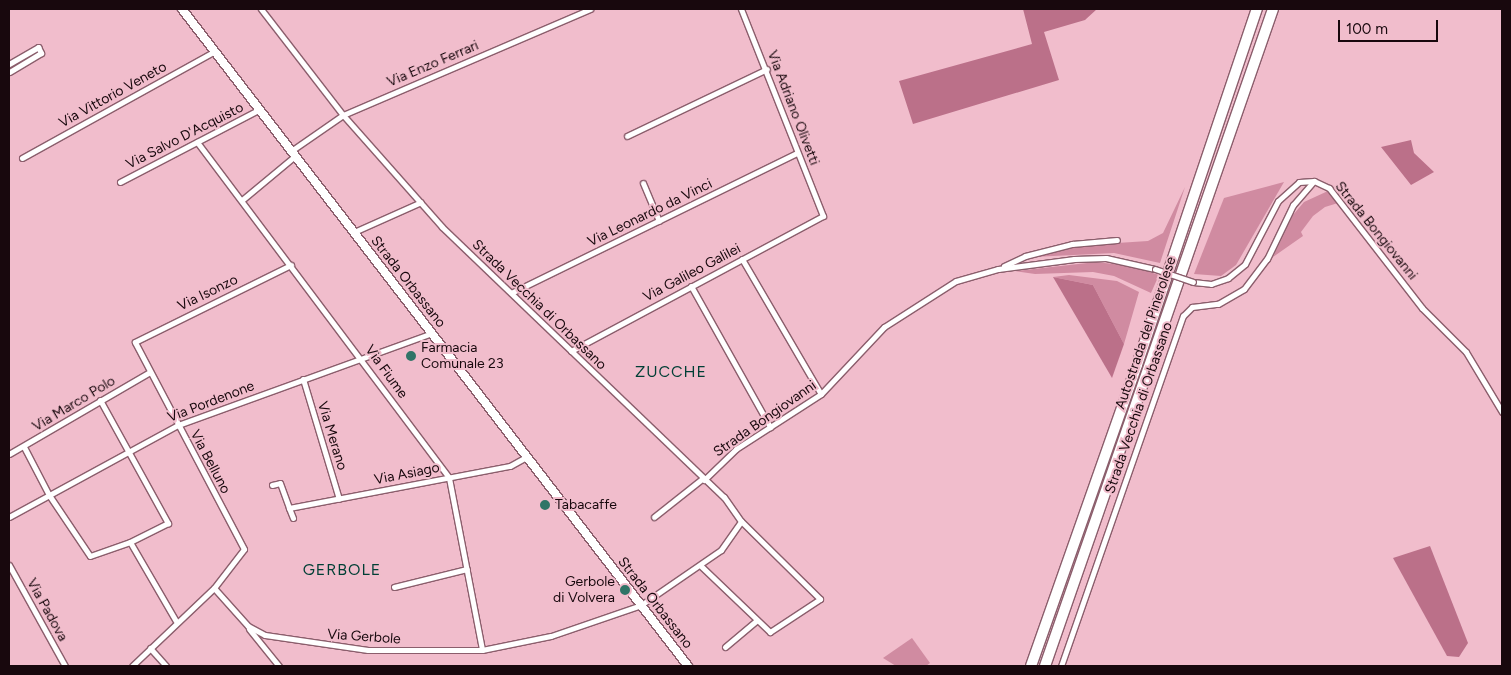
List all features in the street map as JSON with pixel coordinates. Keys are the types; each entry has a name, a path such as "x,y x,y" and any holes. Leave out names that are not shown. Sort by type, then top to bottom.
{"highway":[{"name":"Autostrada del Pinerolese","path":"1031,666 1137,365 1257,9"},
{"name":"Autostrada del Pinerolese","path":"1045,666 1273,9"}],"main road":[{"name":"Strada Orbassano","path":"182,9 688,666"}],"street":[{"name":"Strada Vecchia di Orbassano","path":"261,9 343,115 470,256 513,292 724,498 741,521 820,599 770,632 756,621"},
{"name":"Via Enzo Ferrari","path":"242,200 293,153 343,115 590,9"},
{"name":"Via Adriano Olivetti","path":"742,9 824,216"},
{"path":"9,64 38,47 41,53 9,72"},
{"name":"Via Vittorio Veneto","path":"22,158 215,51"},
{"path":"626,136 767,69"},
{"name":"Via Salvo D'Acquisto","path":"120,182 260,109"},
{"name":"Via Fiume","path":"197,142 361,357 449,478 482,650"},
{"name":"Via Leonardo da Vinci","path":"513,292 798,154"},
{"name":"Strada Vecchia di Orbassano","path":"1061,666 1183,316 1192,307 1218,304 1244,289 1267,259 1293,206 1314,181"},
{"name":"Strada Bongiovanni","path":"654,517 703,479 736,449 821,394 884,326 908,309 956,281 998,269 1042,261 1106,258 1155,269 1192,282 1212,284 1228,278 1244,264 1269,214 1283,195 1299,182 1314,181 1329,188 1422,308 1466,352 1502,412"},
{"path":"643,183 659,221"},
{"path":"354,232 421,202"},
{"name":"Via Galileo Galilei","path":"571,350 824,216"},
{"path":"998,269 1025,256 1072,244 1118,240"},
{"path":"742,259 821,394"},
{"name":"Via Isonzo","path":"135,342 291,265"},
{"path":"691,286 770,427"},
{"name":"Via Pordenone","path":"9,517 178,425 361,357 432,333"},
{"name":"Via Belluno","path":"135,342 244,549 214,588"},
{"name":"Via Marco Polo","path":"9,454 24,448 100,400 150,372"},
{"name":"Via Merano","path":"303,379 339,499"},
{"path":"24,448 49,495 90,556 130,542 168,523 130,451 100,400"},
{"name":"Via Asiago","path":"289,508 510,466 526,457"},
{"path":"272,485 280,483 293,518"},
{"name":"Via Gerbole","path":"214,588 248,626 265,635 299,642 368,650 482,650 551,636 641,605 722,550 741,521"},
{"path":"130,542 176,621"},
{"name":"Via Padova","path":"9,565 65,666"},
{"path":"701,566 756,621 725,647"},
{"path":"394,586 467,569"},
{"path":"132,666 176,621 214,588"},
{"path":"248,626 280,666"},
{"path":"150,648 166,666"}],"shaded area":[{"path":"1023,9 1097,9 1085,20 1044,32 1059,80 913,124 899,81 1032,44"},
{"path":"1411,140 1414,153 1434,172 1411,185 1381,147"},
{"path":"1284,182 1236,265 1221,276 1194,274 1224,198"},
{"path":"1185,187 1160,263 1114,253 1033,257 1086,245 1148,241 1163,233"},
{"path":"1328,191 1338,203 1325,207 1313,216 1301,232 1303,236 1273,257 1293,215 1304,202"},
{"path":"1096,262 1131,266 1159,275 1151,293 1114,276 1093,272 1035,274 1015,271"},
{"path":"1069,275 1117,281 1139,292 1124,344 1093,285 1053,277"},
{"path":"1053,277 1093,285 1124,344 1112,378"},
{"path":"1430,546 1468,643 1459,657 1447,656 1393,558"},
{"path":"912,638 930,663 926,666 896,666 883,658"}],"place":[{"name":"Farmacia Comunale 23","path":"411,356"},
{"name":"Tabacaffe","path":"545,505"},
{"name":"Gerbole di Volvera","path":"625,590"}],"district":[{"name":"ZUCCHE","path":"671,372"},
{"name":"GERBOLE","path":"342,570"}]}
